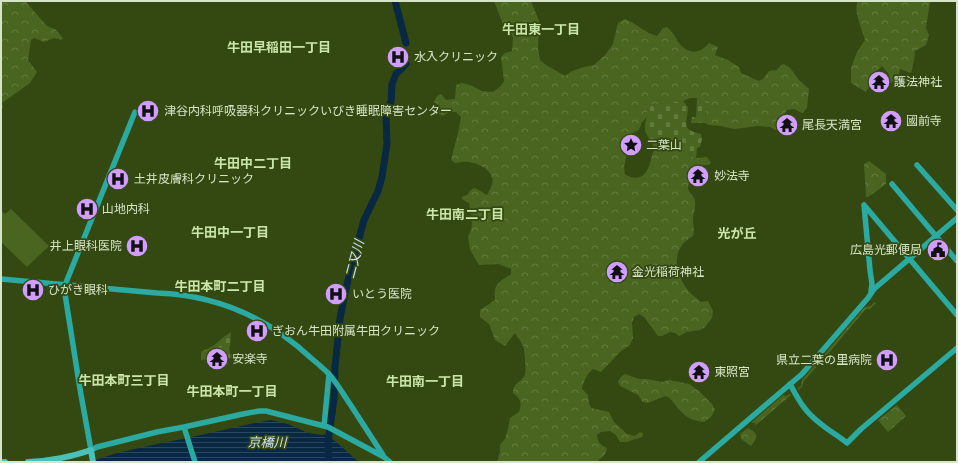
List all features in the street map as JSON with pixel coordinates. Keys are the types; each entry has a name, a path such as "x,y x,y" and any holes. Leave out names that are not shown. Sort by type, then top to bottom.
{"main road":[{"path":"28,462 81,453 92,456"}],"street":[{"path":"92,456 80,389 65,284 135,112"},
{"path":"917,165 957,210"},
{"path":"892,184 957,261"},
{"path":"870,294 872,284 864,205 957,315"},
{"path":"699,462 802,374 874,289 957,218"},
{"path":"1,279 176,294 210,300 233,307 270,326 300,347 329,375 385,459"},
{"path":"790,384 801,404 808,413 847,443 861,429 957,348"},
{"path":"328,428 329,375"},
{"path":"92,456 97,447 157,432 185,430 237,415 259,411 274,413 328,428 390,462"},
{"path":"185,430 194,462"}],"green space":[{"path":"1,1 25,1 47,26 55,29 63,38 61,40 54,38 44,42 34,38 31,40 28,60 37,72 30,83 2,103 3,108 1,109"},
{"path":"494,1 531,1 539,21 538,49 540,60 565,76 572,71 594,65 605,55 613,44 618,23 625,19 648,33 657,36 663,28 667,27 686,50 694,52 698,51 709,43 718,47 715,55 728,60 739,67 741,73 759,81 763,79 769,71 777,70 784,64 790,68 799,80 809,89 807,108 802,113 794,109 787,110 781,120 780,129 775,130 770,127 757,126 735,129 709,125 705,123 706,110 697,98 690,98 683,101 650,105 646,118 642,122 639,130 626,136 629,144 624,167 625,174 630,177 640,177 646,172 654,150 673,148 683,150 696,158 707,157 711,163 709,165 702,165 697,168 689,183 688,189 695,201 693,220 694,234 681,247 678,253 677,267 679,275 688,291 701,302 708,301 713,311 712,318 705,327 679,336 670,332 662,336 658,336 644,317 639,314 634,317 632,323 633,338 630,345 621,351 601,372 593,369 589,373 584,381 582,389 588,395 591,408 609,412 614,422 627,434 635,436 640,432 643,433 642,437 626,442 620,442 616,435 610,431 601,432 597,435 598,440 607,448 606,453 596,462 497,462 500,452 500,445 505,439 510,418 519,412 520,409 520,401 513,393 513,389 525,375 524,348 515,333 505,346 495,340 489,324 480,317 480,310 495,300 496,286 500,281 511,274 511,269 498,264 479,265 470,250 468,236 472,224 471,216 469,203 462,199 462,197 467,195 472,189 475,188 487,195 492,184 492,177 484,167 475,163 455,163 451,160 461,117 456,112 449,112 443,116 437,113 439,105 434,102 437,96 441,94 446,100 455,99 456,85 462,83 482,91 493,92 501,86 504,81 501,57 505,53 512,51 513,38 510,30 504,27"},
{"path":"858,1 930,2 926,28 929,35 926,45 915,51 911,73 900,69 898,79 891,83 888,73 882,66 871,77 870,85 866,92 851,83 851,68 857,52 865,40 857,15"},
{"path":"697,98 709,102 709,110 706,110 705,123 691,123 692,117 696,117"},
{"path":"683,101 688,107 686,123 688,129 701,134 702,139 700,147 697,148 696,158 676,149 666,148 654,150 645,130 649,105"},
{"path":"869,161 886,174 886,184 866,197 864,164"},
{"path":"11,209 49,246 27,267 1,242 1,210 5,214"},
{"path":"874,302 876,303 870,309 866,309 803,382 802,387 798,390 801,386 802,380 865,307 871,306"},
{"path":"231,332 229,347 230,354 237,355 237,359 228,358 228,365 226,365 225,352 210,353 210,359 201,360 201,352 213,346"},
{"path":"625,374 639,379 663,382 669,380 689,384 699,391 712,404 715,410 711,417 704,422 692,419 685,415 670,399 665,396 648,403 643,402 638,395 620,386 618,382"},
{"path":"783,395 786,396 791,395 756,425 755,423 752,423"},
{"path":"897,405 906,416 888,432 878,420"},
{"path":"748,428 754,432 756,436 751,446 741,439 740,434"}],"water":[{"name":"京橋川","path":"271,420 288,424 308,433 324,434 335,441 359,462 90,462 129,450"}],"waterway":[{"name":"二又川","path":"395,1 406,43"},
{"name":"二又川","path":"329,462 328,442 334,399 335,367 340,319 345,293 364,220 378,191 382,177 387,144 386,116 387,109 391,102 392,84 396,74 406,64"}],"place":[{"name":"水入クリニック","path":"398,57"},
{"name":"護法神社","path":"879,82"},
{"name":"津谷内科呼吸器科クリニックいびき睡眠障害センター","path":"148,111"},
{"name":"國前寺","path":"891,121"},
{"name":"尾長天満宮","path":"787,125"},
{"name":"二葉山","path":"631,145"},
{"name":"妙法寺","path":"698,176"},
{"name":"土井皮膚科クリニック","path":"118,179"},
{"name":"山地内科","path":"87,209"},
{"name":"井上眼科医院","path":"137,246"},
{"name":"広島光郵便局","path":"938,250"},
{"name":"金光稲荷神社","path":"617,272"},
{"name":"ひがき眼科","path":"33,290"},
{"name":"いとう医院","path":"336,294"},
{"name":"ぎおん牛田附属牛田クリニック","path":"257,331"},
{"name":"安楽寺","path":"217,359"},
{"name":"県立二葉の里病院","path":"887,360"},
{"name":"東照宮","path":"699,372"}],"district":[{"name":"牛田東一丁目","path":"541,29"},
{"name":"牛田早稲田一丁目","path":"279,47"},
{"name":"牛田中二丁目","path":"253,163"},
{"name":"牛田南二丁目","path":"465,214"},
{"name":"牛田中一丁目","path":"230,232"},
{"name":"光が丘","path":"737,233"},
{"name":"牛田本町二丁目","path":"220,286"},
{"name":"牛田本町三丁目","path":"124,380"},
{"name":"牛田南一丁目","path":"425,381"},
{"name":"牛田本町一丁目","path":"232,391"}]}
